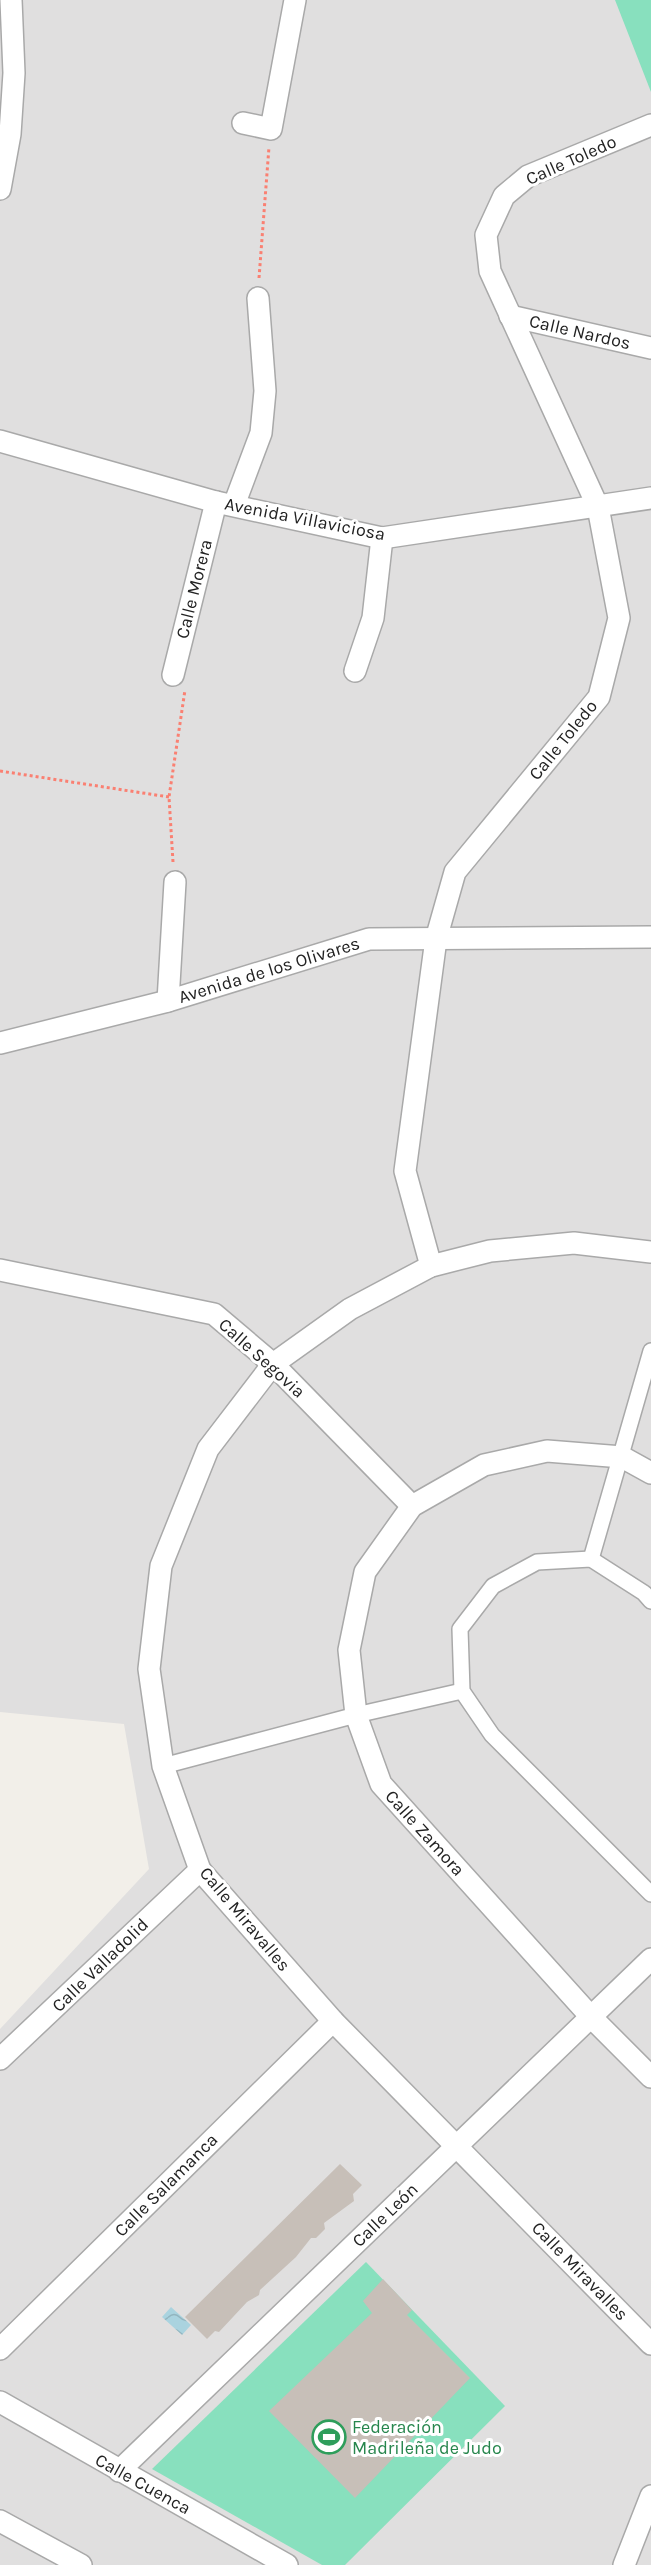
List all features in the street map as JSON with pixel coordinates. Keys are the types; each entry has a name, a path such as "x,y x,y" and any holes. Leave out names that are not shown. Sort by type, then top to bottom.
{"street":[{"path":"0,189 10,134 14,73 11,0"},
{"path":"243,123 270,129 295,0"},
{"name":"Calle Toledo","path":"431,1266 405,1171 436,939 455,872 599,697 619,618 598,507 490,271 486,235 504,196 528,176 651,125"},
{"name":"Calle Morera","path":"174,669 225,504 261,433 266,391 258,298"},
{"name":"Calle Nardos","path":"510,316 651,348"},
{"name":"Avenida Villaviciosa","path":"0,441 225,504 382,538 651,498"},
{"path":"355,671 373,618 382,538"},
{"path":"168,1001 175,882"},
{"name":"Avenida de los Olivares","path":"0,1043 168,1001 369,939 651,937"},
{"name":"Calle Miravalles","path":"651,1252 573,1243 490,1251 431,1266 350,1309 273,1364 208,1449 161,1566 149,1669 163,1766 200,1870 333,2021 651,2344"},
{"name":"Calle Segovia","path":"0,1270 214,1314 273,1364 412,1506"},
{"path":"591,1559 651,1351"},
{"name":"Calle Zamora","path":"651,1473 622,1457 547,1451 484,1465 412,1506 365,1572 349,1650 356,1715 381,1784 592,2018 651,2077"},
{"path":"651,1601 644,1593 591,1559 537,1562 493,1586 460,1629 462,1691 492,1735 651,1894"},
{"path":"163,1766 356,1715 462,1691"},
{"name":"Calle Valladolid","path":"0,2059 200,1870"},
{"name":"Calle León","path":"119,2470 651,1959"},
{"name":"Calle Salamanca","path":"0,2349 333,2021"},
{"name":"Calle Cuenca","path":"0,2402 287,2565"},
{"path":"624,2565 651,2496"},
{"path":"0,2521 81,2565"}],"path":[{"path":"258,298 270,129"},
{"path":"174,669 185,689 169,797 175,882"},
{"path":"0,771 169,797"}],"shaded area":[{"path":"0,0 651,0 651,2565 0,2565 0,2029 149,1869 124,1724 0,1712"}],"green space":[{"path":"615,0 651,0 651,92"},
{"name":"Federación Madrileña de Judo","path":"366,2262 505,2406 345,2565 322,2565 152,2469"}],"water":[{"path":"171,2307 191,2325 182,2335 162,2317"}],"building":[{"path":"340,2164 362,2185 353,2194 354,2201 324,2223 325,2229 316,2238 311,2238 296,2257 260,2290 259,2295 247,2302 219,2332 215,2331 207,2339 185,2317"},
{"path":"383,2279 412,2310 407,2315 470,2378 355,2498 269,2411 372,2313 363,2301"}],"place":[{"name":"Federación Madrileña de Judo","path":"329,2437"}]}
